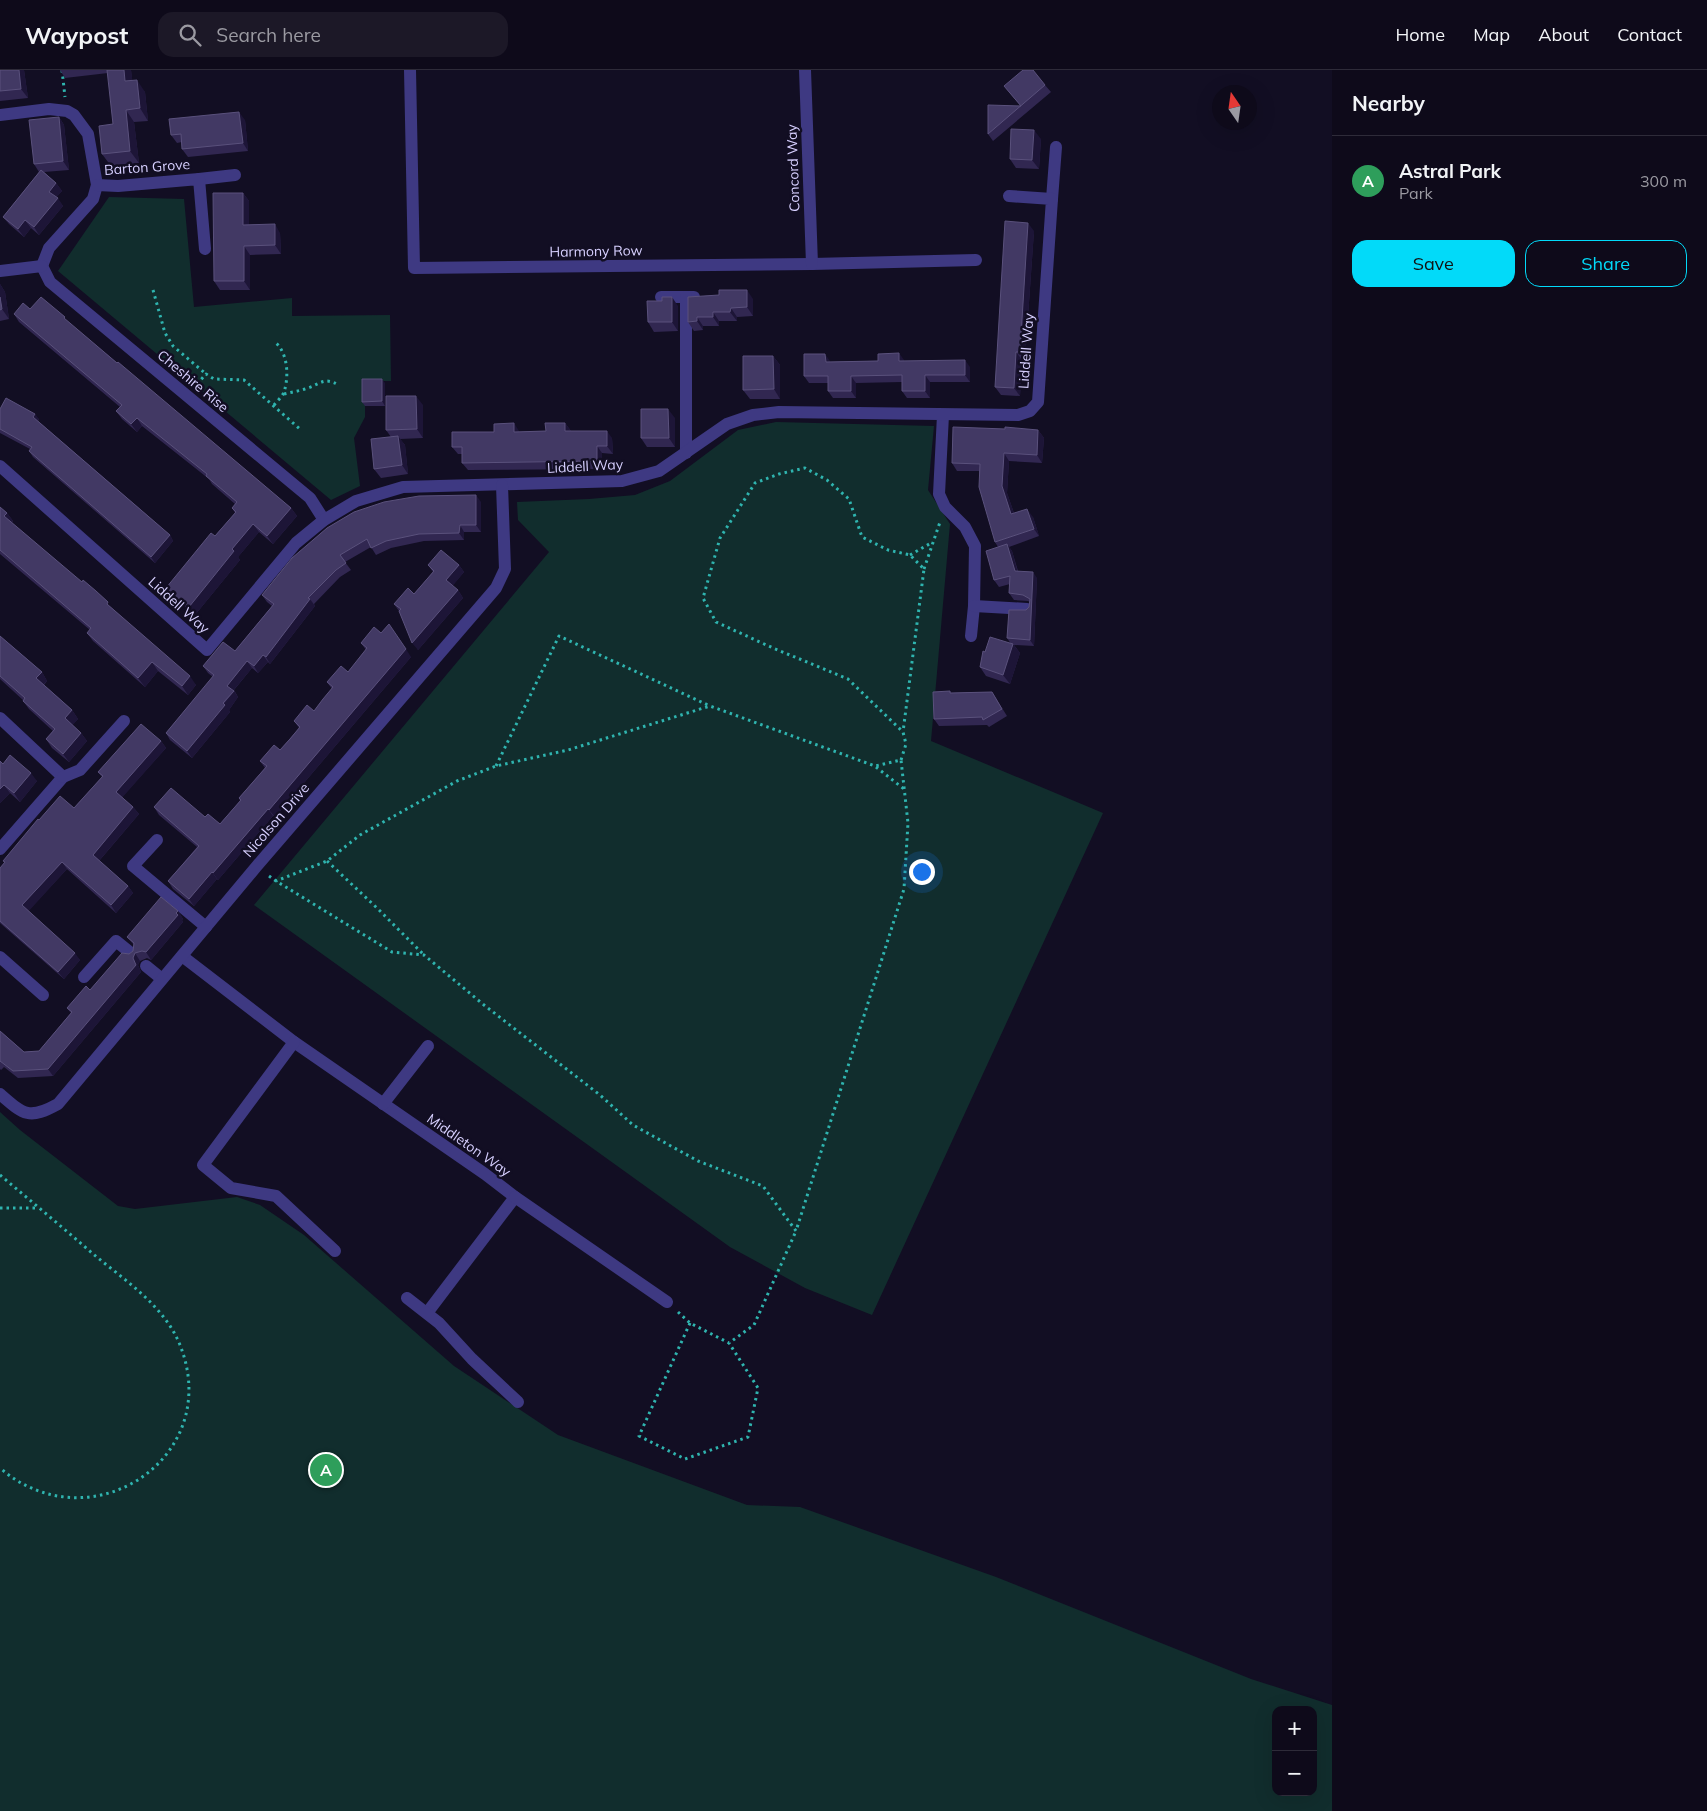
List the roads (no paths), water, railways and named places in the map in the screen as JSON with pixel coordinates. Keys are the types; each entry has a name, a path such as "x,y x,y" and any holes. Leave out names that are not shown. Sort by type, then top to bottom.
{"street":[{"name":"Harmony Row","path":"410,70 414,268 812,264 976,260"},
{"name":"Concord Way","path":"805,70 812,264"},
{"name":"Barton Grove","path":"0,115 49,109 67,111 74,115 88,134 97,185 93,199 48,248 42,266"},
{"path":"1009,196 1052,199 1056,147"},
{"name":"Barton Grove","path":"97,185 118,186 236,175"},
{"name":"Barton Grove","path":"199,179 205,249"},
{"name":"Liddell Way","path":"0,466 207,650 296,543 324,520 356,501 404,487 622,482 659,471 727,424 753,415 779,412 1018,415 1030,411 1038,402 1052,199"},
{"path":"0,271 42,266"},
{"name":"Cheshire Rise","path":"42,266 50,282 310,498 324,520"},
{"path":"661,297 710,297"},
{"path":"686,297 686,453"},
{"path":"943,415 939,494 945,507 965,527 974,546 974,606 971,636"},
{"name":"Nicolson Drive","path":"0,1094 26,1114 41,1113 58,1104 206,927 496,588 505,569 502,485"},
{"path":"974,606 1027,609"},
{"path":"0,718 63,777"},
{"path":"0,850 63,777 80,770 124,721"},
{"path":"157,840 133,866 206,927"},
{"path":"84,978 116,941 132,954"},
{"name":"Middleton Way","path":"182,956 294,1042 485,1174 515,1197 427,1313"},
{"path":"0,957 43,995"},
{"path":"146,966 162,979"},
{"path":"294,1042 203,1165 232,1188 276,1196 335,1251"},
{"path":"383,1104 428,1046"},
{"path":"515,1197 667,1302"},
{"path":"407,1298 427,1313 518,1402"}],"place":[{"name":"Astral Park","path":"326,1470"}]}
